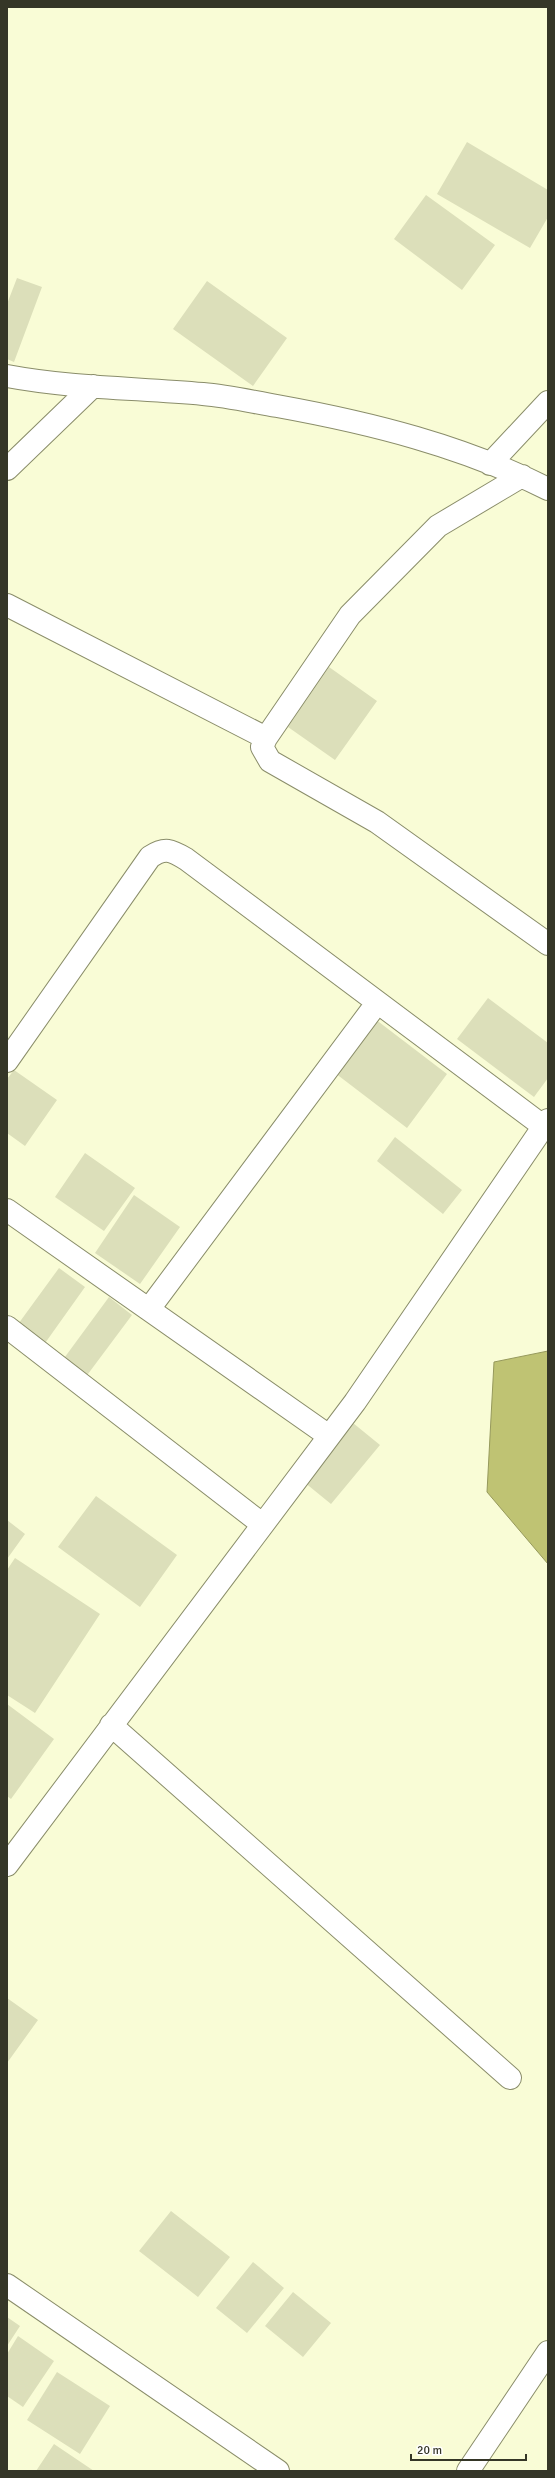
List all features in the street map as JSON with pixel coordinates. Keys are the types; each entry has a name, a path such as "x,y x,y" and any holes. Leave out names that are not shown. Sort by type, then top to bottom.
{"street":[{"path":"7,376 38,382 204,394 339,417 434,442 522,476 548,489"},
{"path":"7,468 93,386"},
{"path":"490,464 548,402"},
{"path":"522,476 438,526 350,615 266,738 262,747 264,754 270,760 377,822 548,944"},
{"path":"7,605 266,738"},
{"path":"7,1060 150,857 160,850 173,852 186,859 377,1003 546,1123 355,1402 7,1865"},
{"path":"150,1309 377,1003"},
{"path":"7,1210 329,1436"},
{"path":"7,1326 262,1524"},
{"path":"111,1725 510,2078"},
{"path":"7,2286 278,2471"},
{"path":"468,2471 548,2352"}],"shaded area":[{"path":"548,1351 548,1564 487,1492 494,1362"}],"building":[{"path":"467,142 548,190 548,217 530,248 437,194"},
{"path":"426,195 495,245 462,290 394,239"},
{"path":"17,278 42,287 14,362 7,359 7,304"},
{"path":"207,281 287,338 253,386 173,329"},
{"path":"329,667 377,701 335,760 288,727"},
{"path":"488,998 548,1043 548,1078 534,1097 457,1039"},
{"path":"375,1019 447,1074 407,1128 335,1073"},
{"path":"14,1070 57,1100 25,1146 7,1133 7,1079"},
{"path":"395,1137 462,1190 443,1214 377,1161"},
{"path":"85,1153 135,1188 104,1231 55,1197"},
{"path":"134,1195 180,1227 140,1284 95,1253"},
{"path":"59,1268 85,1287 43,1346 16,1327"},
{"path":"109,1297 132,1315 85,1378 62,1361"},
{"path":"353,1423 380,1445 331,1504 304,1482"},
{"path":"96,1496 177,1555 140,1607 58,1547"},
{"path":"7,1520 25,1534 7,1559"},
{"path":"15,1558 100,1614 35,1713 7,1695 7,1570"},
{"path":"7,1704 54,1739 11,1799 7,1796"},
{"path":"7,1998 38,2020 7,2063"},
{"path":"171,2211 230,2257 198,2297 139,2251"},
{"path":"253,2262 284,2288 247,2333 216,2308"},
{"path":"293,2292 331,2323 303,2357 265,2326"},
{"path":"7,2317 20,2326 7,2346"},
{"path":"18,2336 54,2361 23,2407 7,2396 7,2354"},
{"path":"57,2372 110,2406 80,2454 27,2420"},
{"path":"54,2444 94,2471 36,2471"}]}
